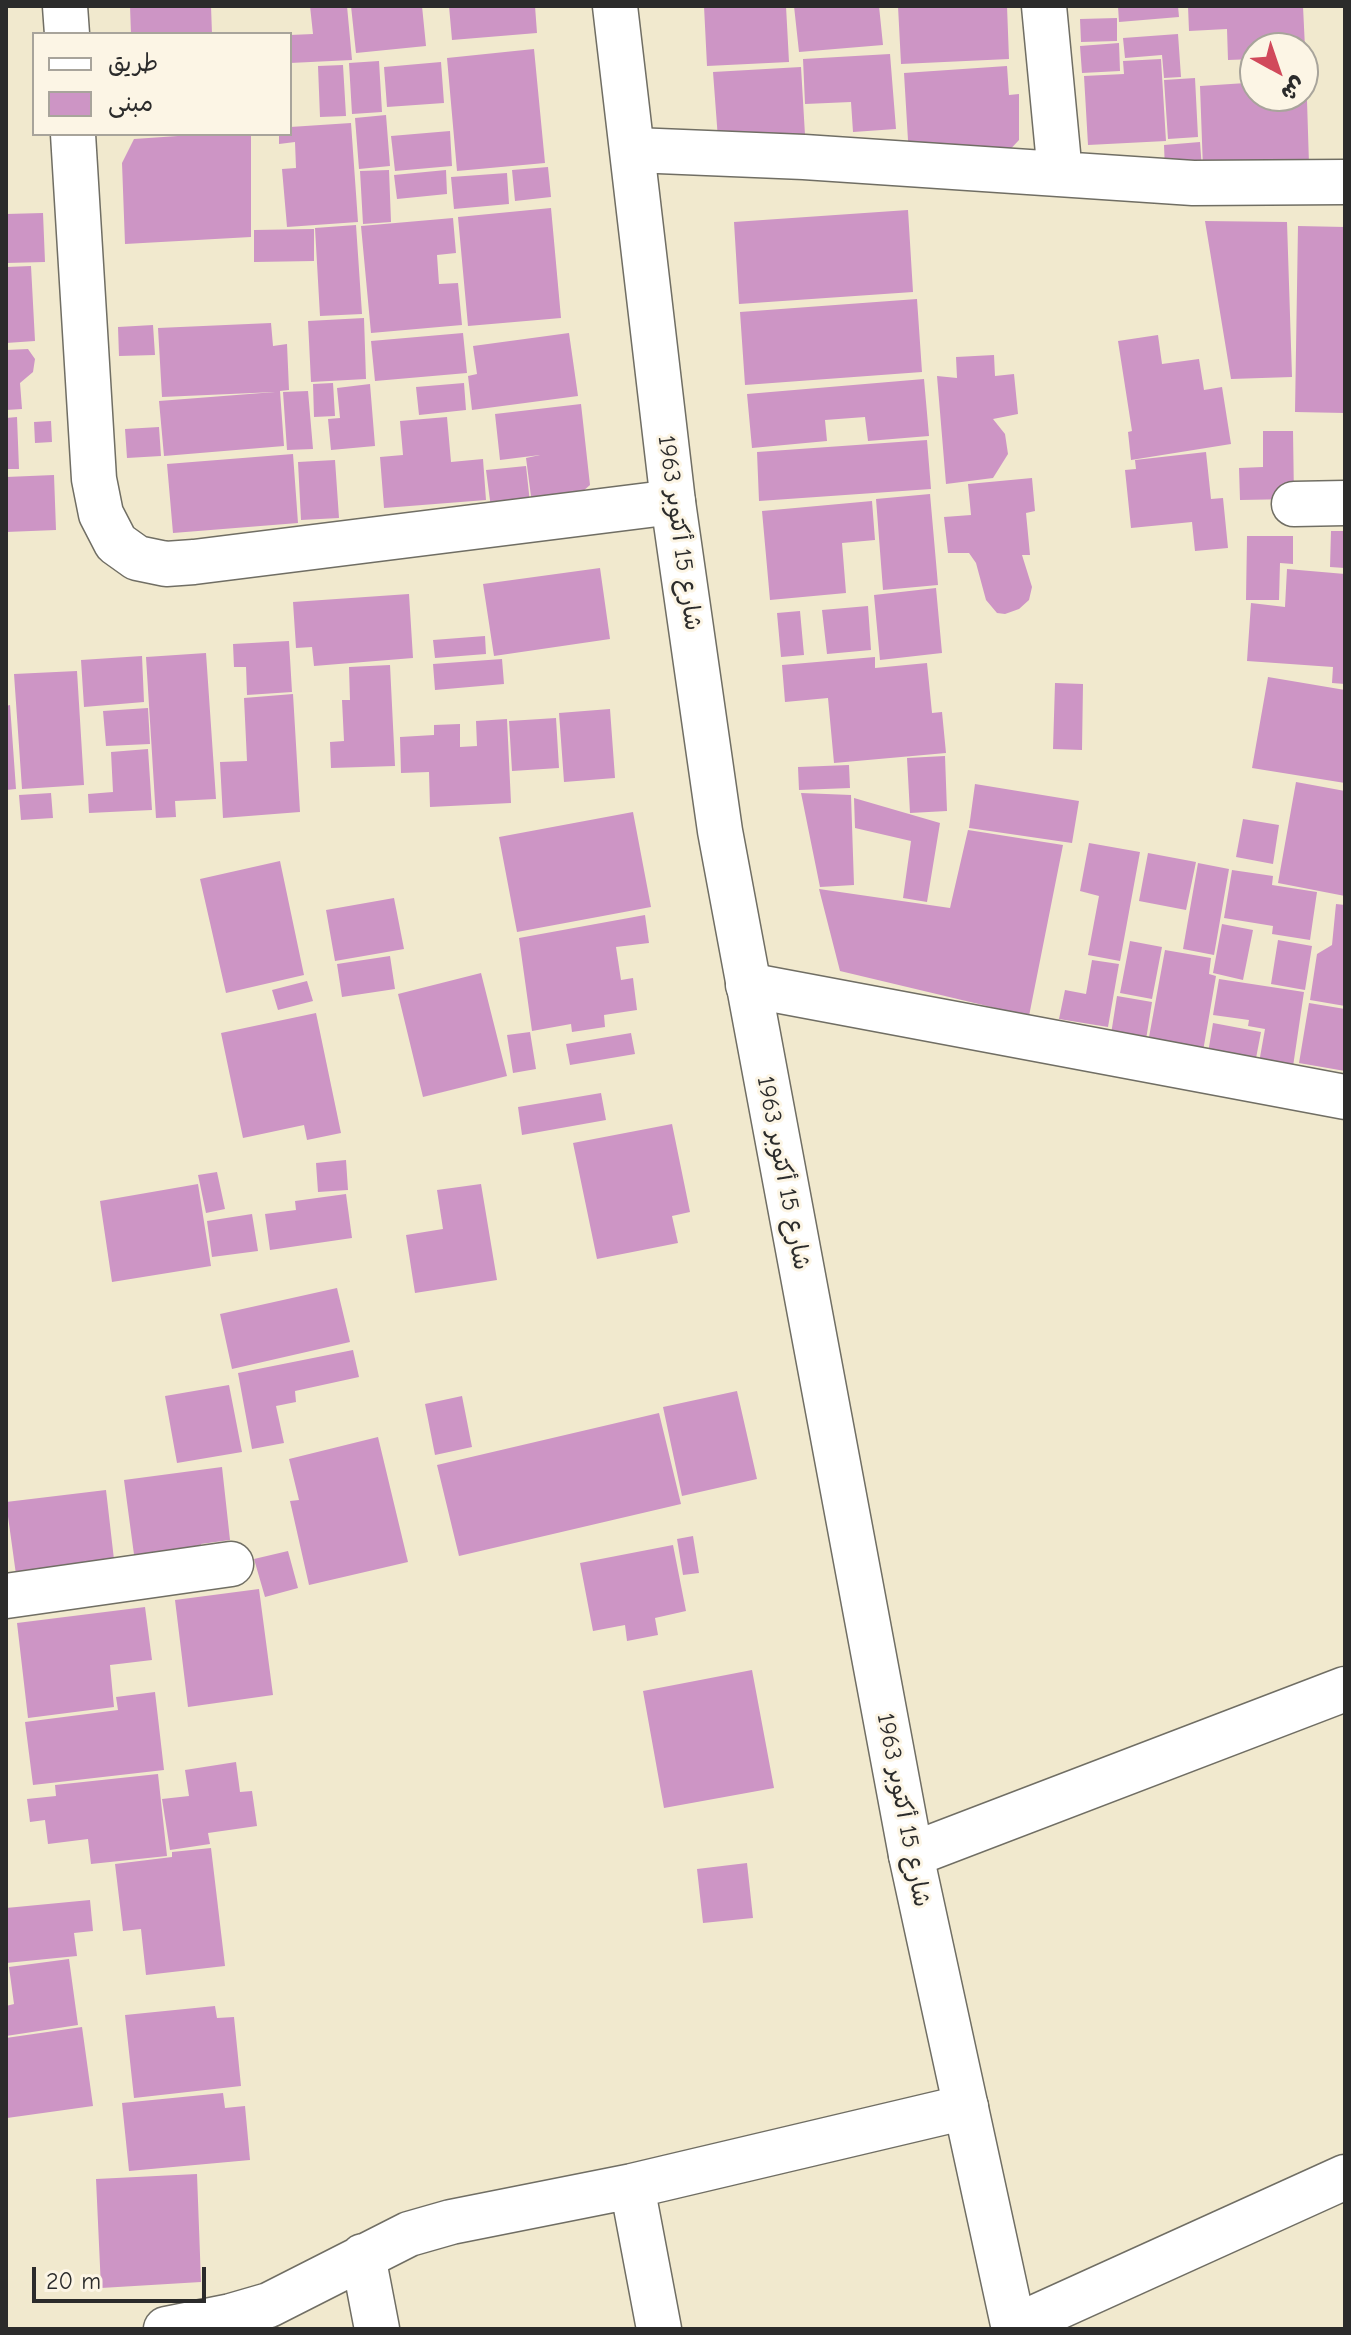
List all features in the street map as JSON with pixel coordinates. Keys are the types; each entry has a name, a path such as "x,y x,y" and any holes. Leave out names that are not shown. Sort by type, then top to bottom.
{"street":[{"path":"65,6 67,32"},
{"name":"شارع 15 أكتوبر 1963","path":"615,6 673,502 720,831 911,1855 1014,2328"},
{"path":"1044,6 1060,174"},
{"path":"73,136 94,479 101,514 116,543 137,558 166,564 194,562 673,502"},
{"path":"634,150 804,157 1193,183 1345,182"},
{"path":"1294,504 1345,503"},
{"path":"748,985 1345,1097"},
{"path":"6,1596 231,1564"},
{"path":"911,1855 1345,1689"},
{"path":"166,2329 269,2305 409,2234 451,2222 632,2186 966,2107"},
{"path":"1014,2328 1345,2177"},
{"path":"632,2186 659,2329"},
{"path":"363,2256 377,2329"}],"building":[{"path":"130,6 211,6 212,32 131,32"},
{"path":"310,6 347,6 352,60 292,63 292,35 313,34"},
{"path":"351,6 422,6 426,46 356,53"},
{"path":"449,6 535,6 537,33 452,40"},
{"path":"704,6 786,6 789,62 707,66"},
{"path":"794,6 879,6 883,45 799,52"},
{"path":"898,6 1007,6 1009,59 901,64"},
{"path":"1118,6 1178,6 1179,17 1119,22"},
{"path":"1188,6 1303,6 1304,32 1239,32 1239,60 1228,60 1227,29 1189,31"},
{"path":"1117,18 1117,41 1081,42 1080,19"},
{"path":"1178,34 1181,77 1164,78 1162,55 1125,58 1123,38"},
{"path":"1119,43 1120,71 1082,73 1080,46"},
{"path":"534,49 545,163 457,171 447,58"},
{"path":"890,54 896,129 853,132 851,102 805,104 803,59"},
{"path":"1161,59 1166,141 1088,145 1084,76 1124,74 1123,61"},
{"path":"379,61 382,112 352,114 349,63"},
{"path":"441,62 444,103 387,107 384,67"},
{"path":"343,65 346,116 320,117 318,66"},
{"path":"1007,66 1009,95 1019,94 1019,140 1004,156 909,157 904,73"},
{"path":"801,67 805,135 718,139 713,72"},
{"path":"1195,78 1198,137 1168,139 1164,80"},
{"path":"1239,83 1239,112 1307,112 1309,164 1203,169 1200,86"},
{"path":"386,115 390,166 359,169 355,118"},
{"path":"351,123 358,222 287,227 282,169 296,168 295,142 279,144 279,136 292,136 292,127"},
{"path":"450,131 452,166 395,171 391,136"},
{"path":"251,136 251,237 125,244 122,163 134,139"},
{"path":"1200,142 1202,169 1165,170 1164,145"},
{"path":"548,167 551,197 515,201 512,170"},
{"path":"389,170 391,222 363,224 360,171"},
{"path":"446,170 447,194 397,199 394,175"},
{"path":"507,173 509,204 454,209 451,177"},
{"path":"551,208 561,318 468,326 458,217"},
{"path":"908,210 913,292 739,304 734,222"},
{"path":"43,213 45,262 6,263 6,214"},
{"path":"453,218 456,253 437,255 439,284 458,283 462,325 371,333 361,226"},
{"path":"1205,221 1287,222 1292,377 1231,379"},
{"path":"356,225 362,314 320,316 315,228"},
{"path":"1298,226 1345,227 1345,413 1295,412"},
{"path":"314,229 314,261 254,262 254,230"},
{"path":"31,266 35,341 6,343 6,267"},
{"path":"917,299 922,372 745,385 740,312"},
{"path":"364,318 366,379 311,382 308,321"},
{"path":"271,323 273,346 287,344 289,390 280,391 284,446 164,456 159,401 275,392 162,397 158,328"},
{"path":"153,325 155,355 119,356 118,327"},
{"path":"463,333 467,373 375,381 371,341"},
{"path":"569,333 578,396 472,410 468,376 477,374 473,346"},
{"path":"1158,335 1162,364 1199,359 1204,390 1222,387 1231,444 1131,460 1128,432 1132,431 1118,341"},
{"path":"28,349 35,359 33,372 20,383 22,409 6,410 6,350"},
{"path":"994,355 995,376 1014,374 1018,414 993,419 1005,434 1008,454 993,478 946,484 937,376 957,378 956,357"},
{"path":"924,379 929,436 868,441 865,417 825,420 827,441 752,448 747,394"},
{"path":"333,383 335,416 314,417 313,384"},
{"path":"464,383 466,410 419,415 416,387"},
{"path":"370,384 375,446 331,450 328,419 340,418 337,388"},
{"path":"308,391 313,449 287,450 283,392"},
{"path":"581,404 590,485 574,499 532,504 526,458 540,455 500,460 495,414"},
{"path":"17,417 19,469 6,469 6,418"},
{"path":"447,417 451,462 483,459 486,500 384,508 380,457 403,455 400,421"},
{"path":"51,421 52,442 35,443 34,422"},
{"path":"159,427 161,456 127,458 125,429"},
{"path":"1263,431 1293,431 1294,499 1240,500 1239,468 1263,467"},
{"path":"927,440 931,489 759,501 757,452"},
{"path":"1206,452 1211,499 1223,498 1228,548 1195,551 1192,522 1131,528 1125,470 1136,469 1135,460"},
{"path":"293,454 298,523 173,533 167,464"},
{"path":"335,460 339,518 301,520 298,462"},
{"path":"526,466 530,503 491,508 486,470"},
{"path":"54,475 56,530 6,532 6,477"},
{"path":"1032,478 1035,511 1026,513 1030,555 1022,555 1032,587 1029,600 1019,609 1005,614 997,613 986,600 976,563 969,553 948,553 944,517 971,515 968,484"},
{"path":"930,494 938,585 883,590 876,499"},
{"path":"872,501 875,540 842,543 846,593 770,600 762,511"},
{"path":"1331,531 1345,531 1345,568 1330,567"},
{"path":"1247,536 1293,536 1293,564 1280,563 1279,600 1246,600"},
{"path":"600,568 610,639 494,656 483,584"},
{"path":"1287,569 1345,574 1345,684 1332,683 1333,667 1247,661 1251,603 1285,607"},
{"path":"936,588 942,653 880,660 874,595"},
{"path":"409,594 413,658 314,666 312,647 296,648 293,602"},
{"path":"868,606 871,650 827,654 822,610"},
{"path":"800,611 804,655 781,657 777,613"},
{"path":"485,636 486,654 435,658 433,640"},
{"path":"289,641 292,692 247,695 246,667 234,667 233,644"},
{"path":"206,653 216,799 175,801 176,817 156,818 146,657"},
{"path":"142,656 144,702 84,707 81,660"},
{"path":"875,657 875,668 927,663 932,713 942,712 946,753 834,763 828,698 785,702 782,665"},
{"path":"502,659 504,684 435,690 433,664"},
{"path":"390,665 395,766 331,768 330,742 344,741 342,700 350,700 349,667"},
{"path":"77,671 84,785 22,789 14,674"},
{"path":"1268,677 1345,690 1345,783 1252,768"},
{"path":"1055,683 1083,684 1082,750 1053,749"},
{"path":"293,694 300,812 223,818 220,762 247,761 244,698"},
{"path":"10,705 16,789 6,790 6,706"},
{"path":"148,708 150,744 106,746 103,711"},
{"path":"610,709 615,778 564,782 559,713"},
{"path":"556,718 559,768 512,771 509,721"},
{"path":"507,719 511,803 430,807 429,772 401,773 400,737 434,735 434,725 460,724 460,747 477,746 476,721"},
{"path":"148,749 152,810 89,813 88,794 113,792 111,752"},
{"path":"945,756 947,811 910,813 907,758"},
{"path":"849,765 850,788 799,790 798,767"},
{"path":"1296,782 1345,791 1345,896 1278,883"},
{"path":"975,784 1079,801 1072,843 969,828"},
{"path":"51,793 53,818 21,820 19,795"},
{"path":"801,793 851,795 854,885 820,887"},
{"path":"854,798 940,823 927,902 903,898 911,841 855,828"},
{"path":"633,812 651,907 517,932 499,837"},
{"path":"1243,819 1279,825 1273,864 1236,857"},
{"path":"968,830 1063,845 1029,1016 840,971 819,889 950,908"},
{"path":"1089,843 1140,852 1120,961 1088,955 1099,896 1080,891"},
{"path":"1148,853 1196,862 1186,910 1139,901"},
{"path":"280,861 304,975 226,993 200,879"},
{"path":"1198,863 1229,869 1214,955 1183,949"},
{"path":"1232,870 1273,876 1272,885 1317,892 1310,940 1272,934 1273,926 1224,918"},
{"path":"394,898 404,949 335,961 326,910"},
{"path":"1336,904 1345,905 1345,1006 1310,1000 1317,954 1332,945"},
{"path":"645,915 649,943 616,947 621,980 633,978 637,1010 604,1015 605,1027 572,1032 571,1024 532,1031 519,938"},
{"path":"1222,924 1253,930 1243,980 1213,973"},
{"path":"1278,940 1312,946 1305,990 1271,984"},
{"path":"1130,941 1162,947 1152,999 1120,993"},
{"path":"1165,950 1211,958 1209,974 1216,976 1202,1057 1147,1048"},
{"path":"390,956 395,989 342,997 337,964"},
{"path":"1092,960 1119,964 1108,1027 1059,1019 1065,990 1086,994"},
{"path":"481,973 507,1076 423,1097 398,994"},
{"path":"1219,979 1304,992 1291,1080 1257,1074 1265,1029 1248,1026 1249,1020 1213,1015"},
{"path":"307,981 313,1001 278,1010 272,990"},
{"path":"1117,996 1152,1002 1144,1052 1109,1047"},
{"path":"1309,1003 1345,1009 1345,1071 1299,1063"},
{"path":"316,1013 341,1133 307,1140 304,1125 243,1138 221,1033"},
{"path":"1213,1023 1261,1032 1253,1074 1206,1065"},
{"path":"530,1032 536,1069 513,1073 507,1035"},
{"path":"631,1033 635,1054 570,1065 566,1044"},
{"path":"601,1093 606,1120 522,1135 518,1107"},
{"path":"672,1124 690,1212 672,1216 678,1243 597,1259 573,1143"},
{"path":"346,1160 348,1190 318,1192 316,1163"},
{"path":"217,1172 225,1209 206,1213 198,1175"},
{"path":"198,1184 211,1266 112,1282 100,1201"},
{"path":"481,1184 497,1280 415,1293 406,1235 443,1229 437,1190"},
{"path":"346,1194 352,1238 270,1250 265,1214 296,1210 295,1201"},
{"path":"252,1214 258,1251 212,1257 207,1221"},
{"path":"337,1288 350,1342 232,1369 220,1314"},
{"path":"353,1350 359,1377 295,1391 296,1402 276,1406 284,1443 252,1449 238,1373"},
{"path":"229,1385 242,1452 177,1463 165,1396"},
{"path":"737,1391 757,1479 682,1496 663,1407"},
{"path":"462,1396 472,1447 435,1455 425,1404"},
{"path":"659,1413 681,1504 459,1556 437,1465"},
{"path":"378,1437 408,1562 309,1585 290,1501 299,1500 289,1459"},
{"path":"222,1467 230,1540 201,1544 203,1553 135,1562 124,1480"},
{"path":"106,1490 116,1577 18,1589 6,1502"},
{"path":"693,1536 699,1573 683,1575 677,1539"},
{"path":"673,1545 686,1611 655,1618 658,1635 627,1641 625,1625 593,1631 580,1563"},
{"path":"288,1551 298,1588 265,1597 254,1559"},
{"path":"259,1589 273,1695 188,1707 175,1600"},
{"path":"145,1607 152,1660 110,1665 114,1707 28,1718 17,1623"},
{"path":"752,1670 774,1788 664,1808 643,1691"},
{"path":"155,1692 164,1770 33,1785 25,1722 118,1710 116,1697"},
{"path":"236,1762 240,1792 252,1791 257,1826 208,1833 210,1844 170,1850 162,1799 189,1796 185,1770"},
{"path":"158,1774 167,1856 91,1864 88,1839 48,1844 45,1820 30,1822 27,1799 56,1796 55,1785"},
{"path":"211,1848 225,1966 146,1975 141,1929 123,1931 115,1864 172,1857 172,1852"},
{"path":"747,1863 753,1918 703,1923 697,1869"},
{"path":"90,1900 93,1931 74,1933 77,1956 6,1963 6,1908"},
{"path":"69,1959 78,2025 6,2036 6,2006 14,2004 9,1967"},
{"path":"215,2006 217,2018 234,2017 241,2086 134,2098 125,2015"},
{"path":"82,2027 93,2106 7,2118 6,2038"},
{"path":"223,2093 225,2108 245,2106 250,2160 129,2171 122,2103"},
{"path":"197,2174 201,2282 101,2288 96,2179"}]}
